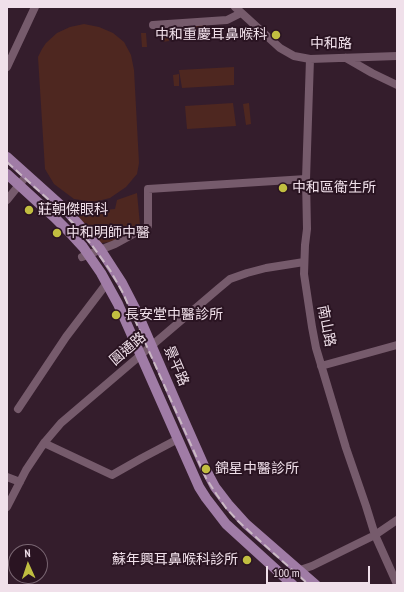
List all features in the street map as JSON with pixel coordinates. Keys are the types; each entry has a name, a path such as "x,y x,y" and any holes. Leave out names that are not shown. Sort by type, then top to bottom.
{"main road":[{"name":"景平路","path":"7,157 66,210 90,237 100,249 130,296 205,468 215,486 228,504 246,524 316,585"},
{"name":"景平路","path":"7,174 72,235 107,284 118,304 199,486 214,510 226,524 293,585"}],"street":[{"path":"7,67 35,7"},
{"name":"中和路","path":"235,7 280,48 294,56 310,59 397,56"},
{"path":"153,26 227,20 241,13"},
{"path":"346,57 372,74 397,85"},
{"name":"南山路","path":"310,59 306,179 307,229 304,262 309,312 316,348 346,448 375,535 397,584"},
{"path":"7,200 27,174"},
{"path":"85,255 115,244 148,226 148,189 306,179"},
{"name":"圓通路","path":"7,507 26,470 44,443 61,423 230,279 266,268 304,262"},
{"path":"18,408 66,337 107,284"},
{"path":"322,366 397,345"},
{"path":"44,443 112,476 178,439"},
{"path":"7,476 20,482"},
{"path":"300,570 312,566 375,535 397,520"}],"shaded area":[{"path":"84,24 99,27 113,33 124,42 131,55 134,70 139,163 137,174 126,187 110,198 94,202 74,199 54,184 45,169 38,57 46,43 57,33 70,27"},
{"path":"206,24 208,36 175,40 173,28"},
{"path":"161,29 169,29 169,41 162,42"},
{"path":"141,33 146,33 147,47 142,47"},
{"path":"234,67 234,85 182,88 179,70"},
{"path":"179,74 179,86 174,86 173,75"},
{"path":"233,103 236,126 187,129 185,106"},
{"path":"249,103 251,124 246,125 243,104"},
{"path":"137,193 140,225 118,241 101,243 75,213 115,209 117,200"}],"railway":[{"path":"7,162 79,229 110,270 123,293 206,478 226,508 238,521 309,585"}],"place":[{"name":"中和重慶耳鼻喉科","path":"276,35"},
{"name":"中和區衛生所","path":"283,188"},
{"name":"莊朝傑眼科","path":"29,210"},
{"name":"中和明師中醫","path":"57,233"},
{"name":"長安堂中醫診所","path":"116,315"},
{"name":"錦星中醫診所","path":"206,469"},
{"name":"蘇年興耳鼻喉科診所","path":"247,560"}]}
